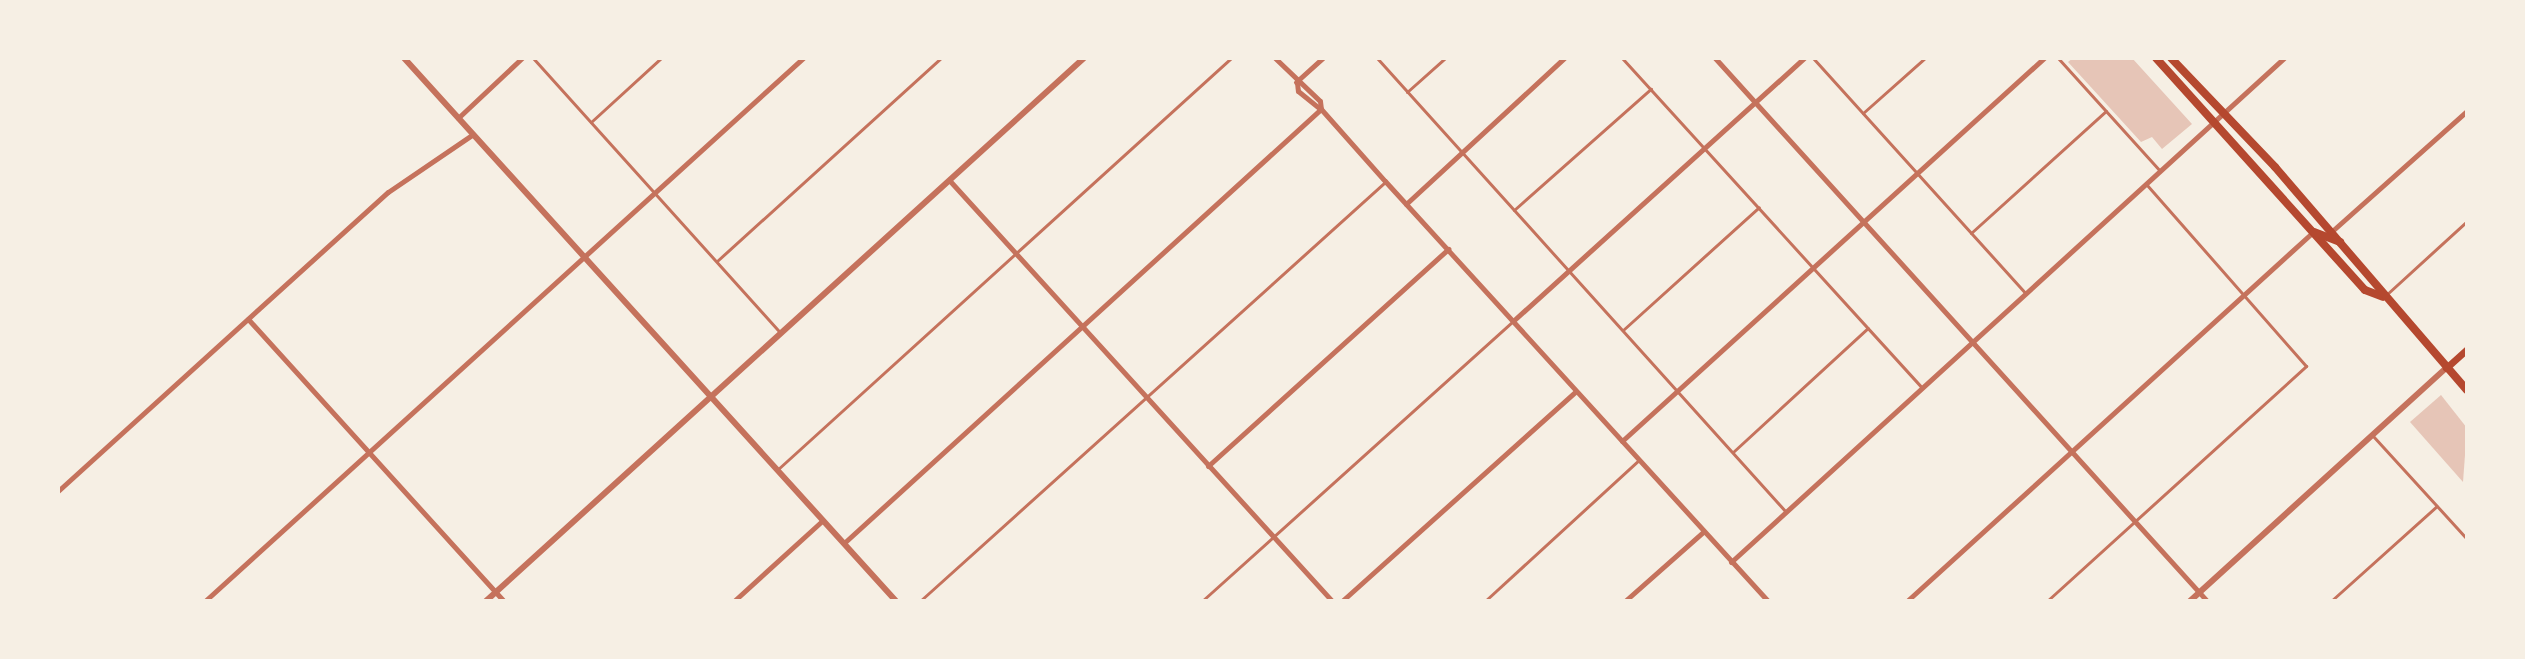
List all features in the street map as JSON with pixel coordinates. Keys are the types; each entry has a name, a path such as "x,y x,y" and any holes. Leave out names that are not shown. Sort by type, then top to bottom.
{"main road":[{"path":"2156,58 2365,290 2383,297"},
{"path":"2171,58 2340,242 2383,297 2467,390"},
{"path":"2314,232 2340,242"},
{"path":"2446,368 2467,349"}],"street":[{"path":"404,58 896,601"},
{"path":"458,118 522,58"},
{"path":"205,601 803,58"},
{"path":"486,601 1084,58"},
{"path":"1275,58 1296,82 1320,101 1321,109 1385,181 1768,601"},
{"path":"1296,82 1323,58"},
{"path":"1406,204 1564,58"},
{"path":"1715,58 2207,601"},
{"path":"1513,321 1804,58"},
{"path":"1622,441 2044,58"},
{"path":"1731,562 2284,58"},
{"path":"844,543 1321,109"},
{"path":"2331,232 2467,111"},
{"path":"58,491 388,192 472,135"},
{"path":"950,181 1332,601"},
{"path":"1907,601 2314,232"},
{"path":"1208,466 1448,249"},
{"path":"248,319 504,601"},
{"path":"2190,601 2446,368"},
{"path":"1342,601 1576,391"},
{"path":"734,601 823,520"},
{"path":"1625,601 1703,532"}],"lane":[{"path":"533,58 780,332"},
{"path":"591,122 661,58"},
{"path":"717,261 941,58"},
{"path":"777,470 1231,58"},
{"path":"1377,58 1786,512"},
{"path":"1407,92 1445,58"},
{"path":"1622,58 1922,388"},
{"path":"1813,58 2026,293"},
{"path":"1863,113 1925,58"},
{"path":"2058,58 2160,171"},
{"path":"1514,210 1651,89"},
{"path":"1971,233 2106,111"},
{"path":"920,601 1385,181"},
{"path":"2047,601 2306,366 2146,184"},
{"path":"1623,330 1759,207"},
{"path":"2383,297 2467,221"},
{"path":"1202,601 1513,321"},
{"path":"1733,452 1868,328"},
{"path":"2373,436 2467,539"},
{"path":"1485,601 1639,460"},
{"path":"2331,601 2437,506"}],"building":[{"path":"2073,58 2132,58 2192,124 2162,149 2152,137 2141,142 2068,62"},
{"path":"2441,395 2467,428 2463,482 2410,422"}]}
